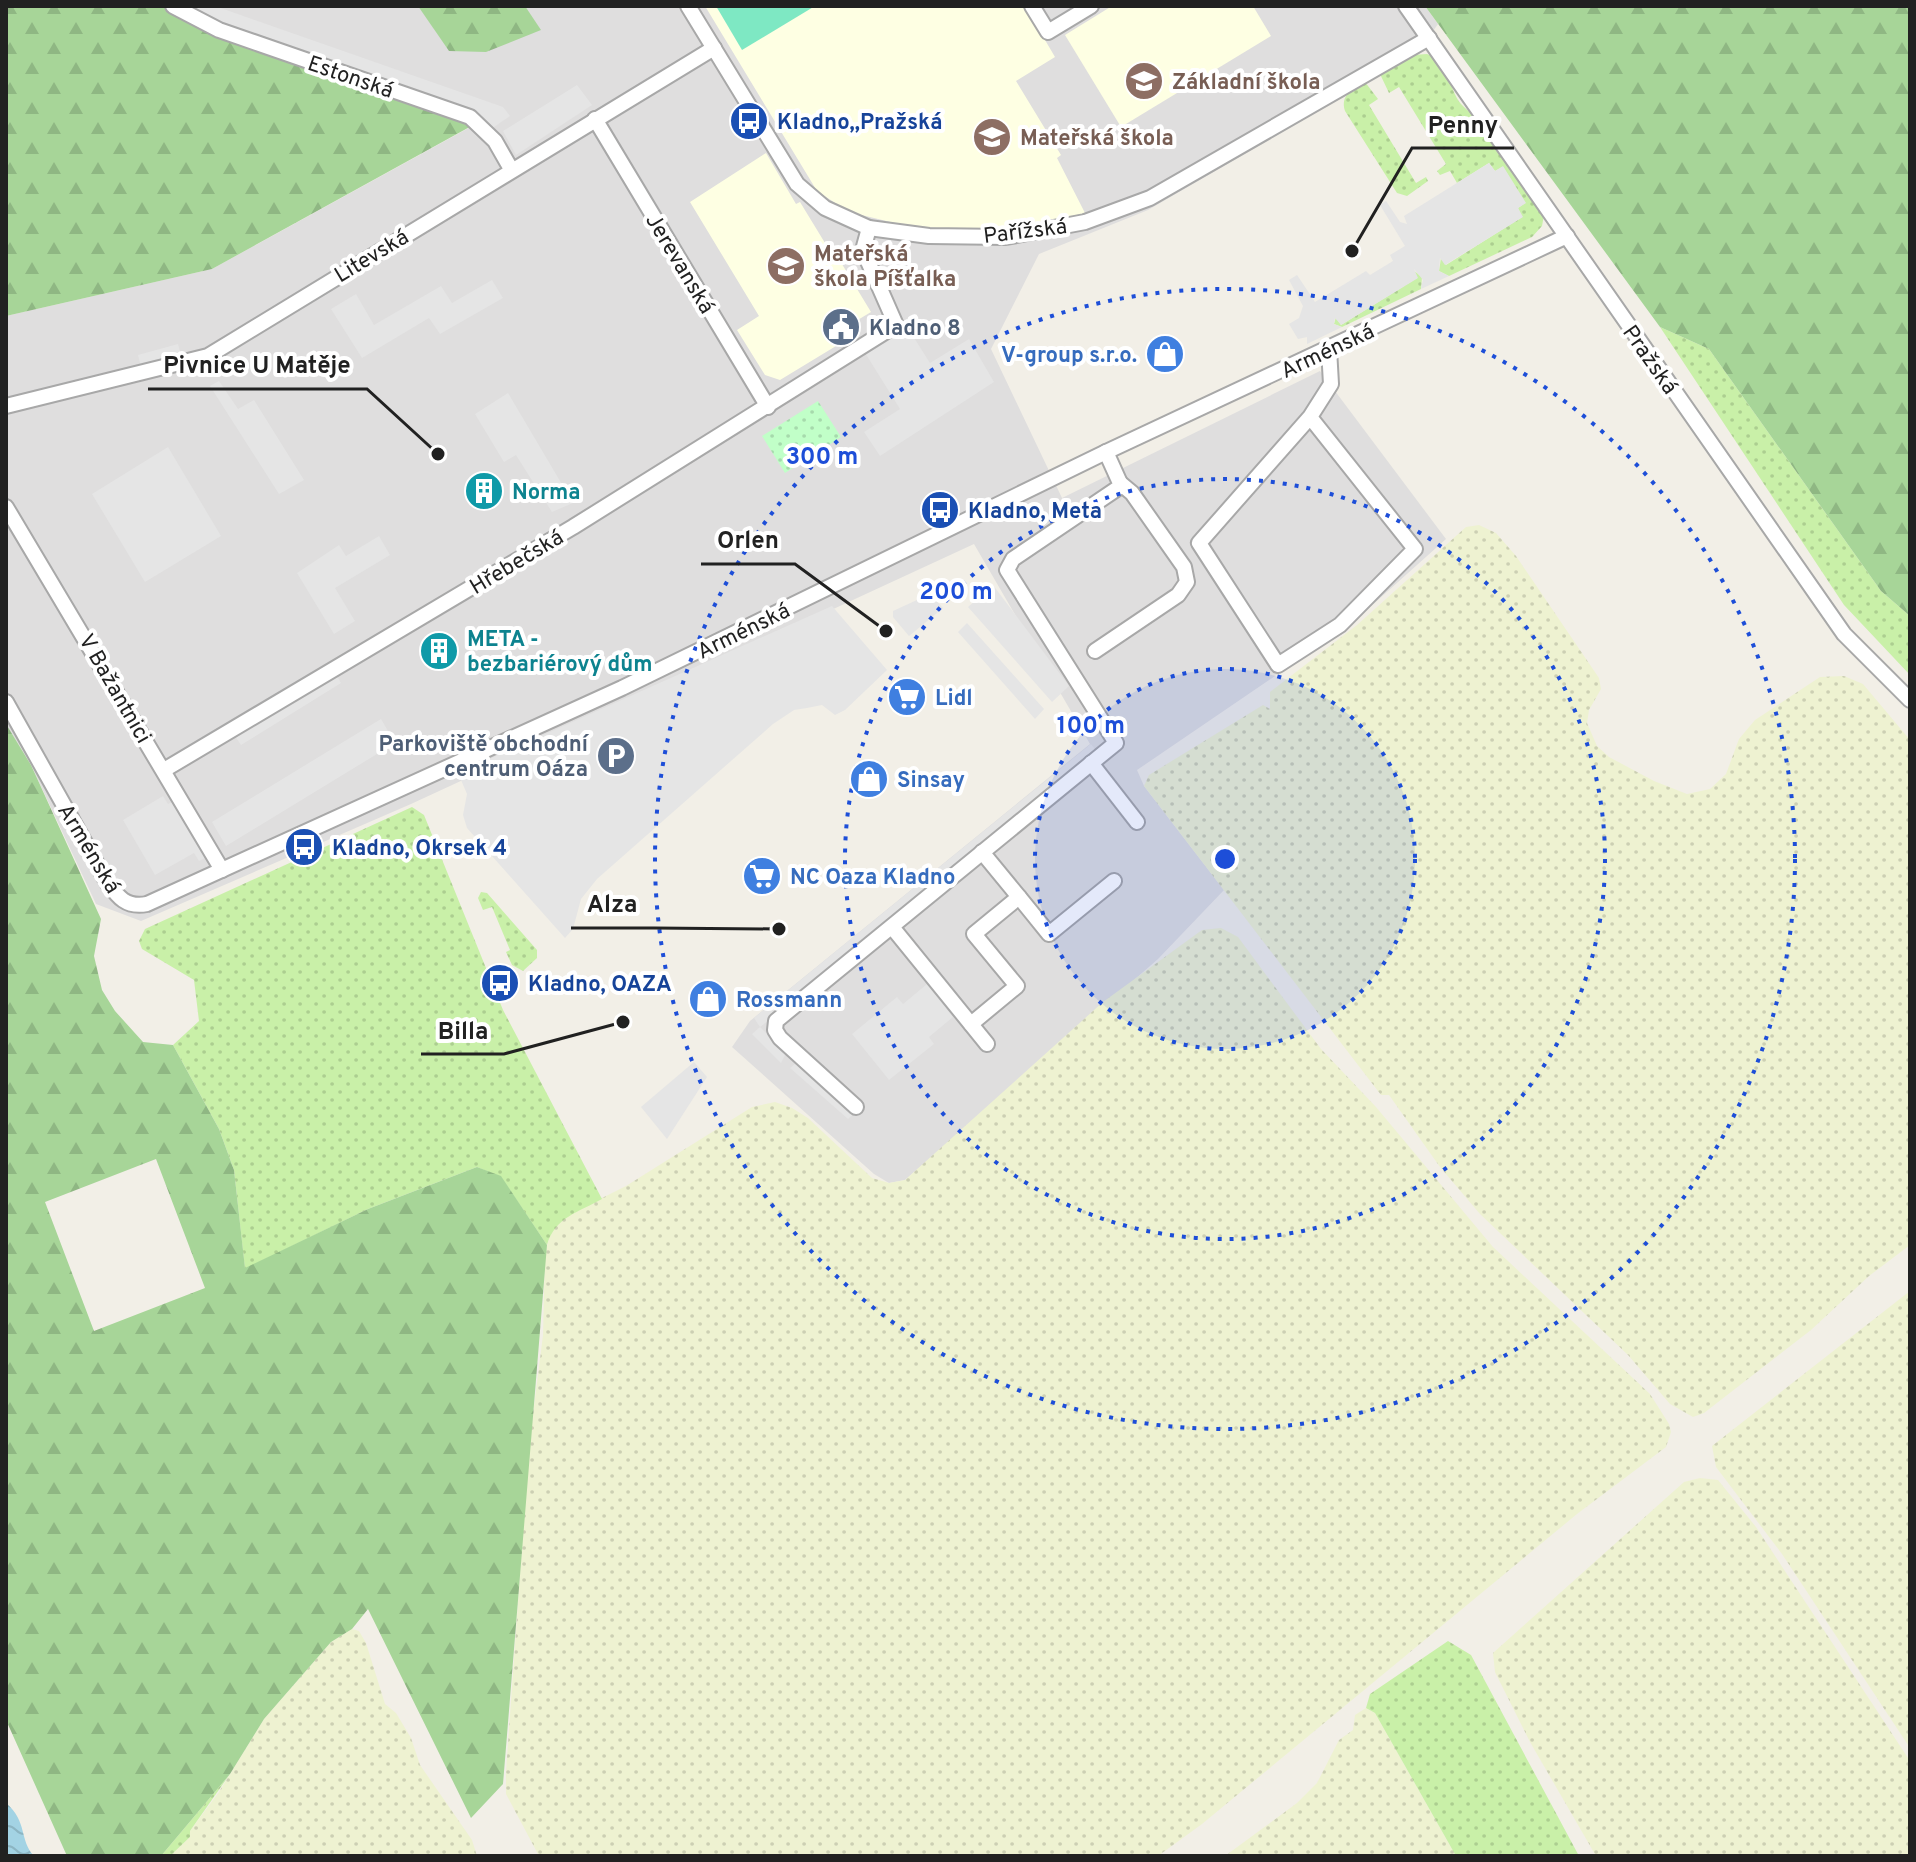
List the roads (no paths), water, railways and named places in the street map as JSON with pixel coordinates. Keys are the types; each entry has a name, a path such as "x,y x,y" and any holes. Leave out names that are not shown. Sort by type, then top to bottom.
{"street":[{"name":"Estonská","path":"173,6 219,30 470,117 495,141 511,169"},
{"name":"Pařížská","path":"688,6 797,184 825,208 869,228 929,236 1006,237 1085,222 1150,198 1429,38"},
{"path":"1032,6 1048,32 1091,6"},
{"name":"Pražská","path":"1406,6 1844,634 1910,700"},
{"name":"Litevská","path":"6,406 208,356 714,48"},
{"name":"Jerevanská","path":"595,119 768,407"},
{"name":"Hřebečská","path":"164,770 768,407 896,325 863,250 869,228"},
{"name":"Arménská","path":"6,702 102,875 119,898 130,904 147,904 622,688 1106,452 1567,236"},
{"path":"1310,417 1415,549 1340,625 1278,665 1199,543 1310,417 1331,384 1329,349"},
{"path":"1095,651 1178,595 1187,582 1184,567 1132,493 1120,483 1106,452"},
{"path":"856,1107 780,1038 775,1030 776,1021 1116,743 1007,570 1013,559 1120,483"},
{"name":"V Bažantnici","path":"6,507 222,870"},
{"path":"1091,763 1137,822"},
{"path":"982,852 1049,934 1114,881"},
{"path":"971,1024 1017,986 974,934 1019,897"},
{"path":"892,927 987,1044"}],"water":[{"path":"6,1803 18,1817 26,1844 34,1856 6,1856"}],"place":[{"name":"Základní škola","path":"1144,81"},
{"name":"Kladno,,Pražská","path":"749,121"},
{"name":"Mateřská škola","path":"992,137"},
{"name":"Penny","path":"1352,251"},
{"name":"Mateřská škola Píšťalka","path":"786,266"},
{"name":"Kladno 8","path":"841,327"},
{"name":"V-group s.r.o.","path":"1165,354"},
{"name":"Pivnice U Matěje","path":"438,454"},
{"name":"Norma","path":"484,491"},
{"name":"Kladno, Meta","path":"940,510"},
{"name":"Orlen","path":"886,631"},
{"name":"META - bezbariérový dům","path":"439,651"},
{"name":"Lidl","path":"907,697"},
{"name":"Parkoviště obchodní centrum Oáza","path":"616,756"},
{"name":"Sinsay","path":"869,779"},
{"name":"Kladno, Okrsek 4","path":"304,847"},
{"name":"NC Oaza Kladno","path":"762,876"},
{"name":"Alza","path":"779,929"},
{"name":"Kladno, OAZA","path":"500,983"},
{"name":"Rossmann","path":"708,999"},
{"name":"Billa","path":"623,1022"}]}
